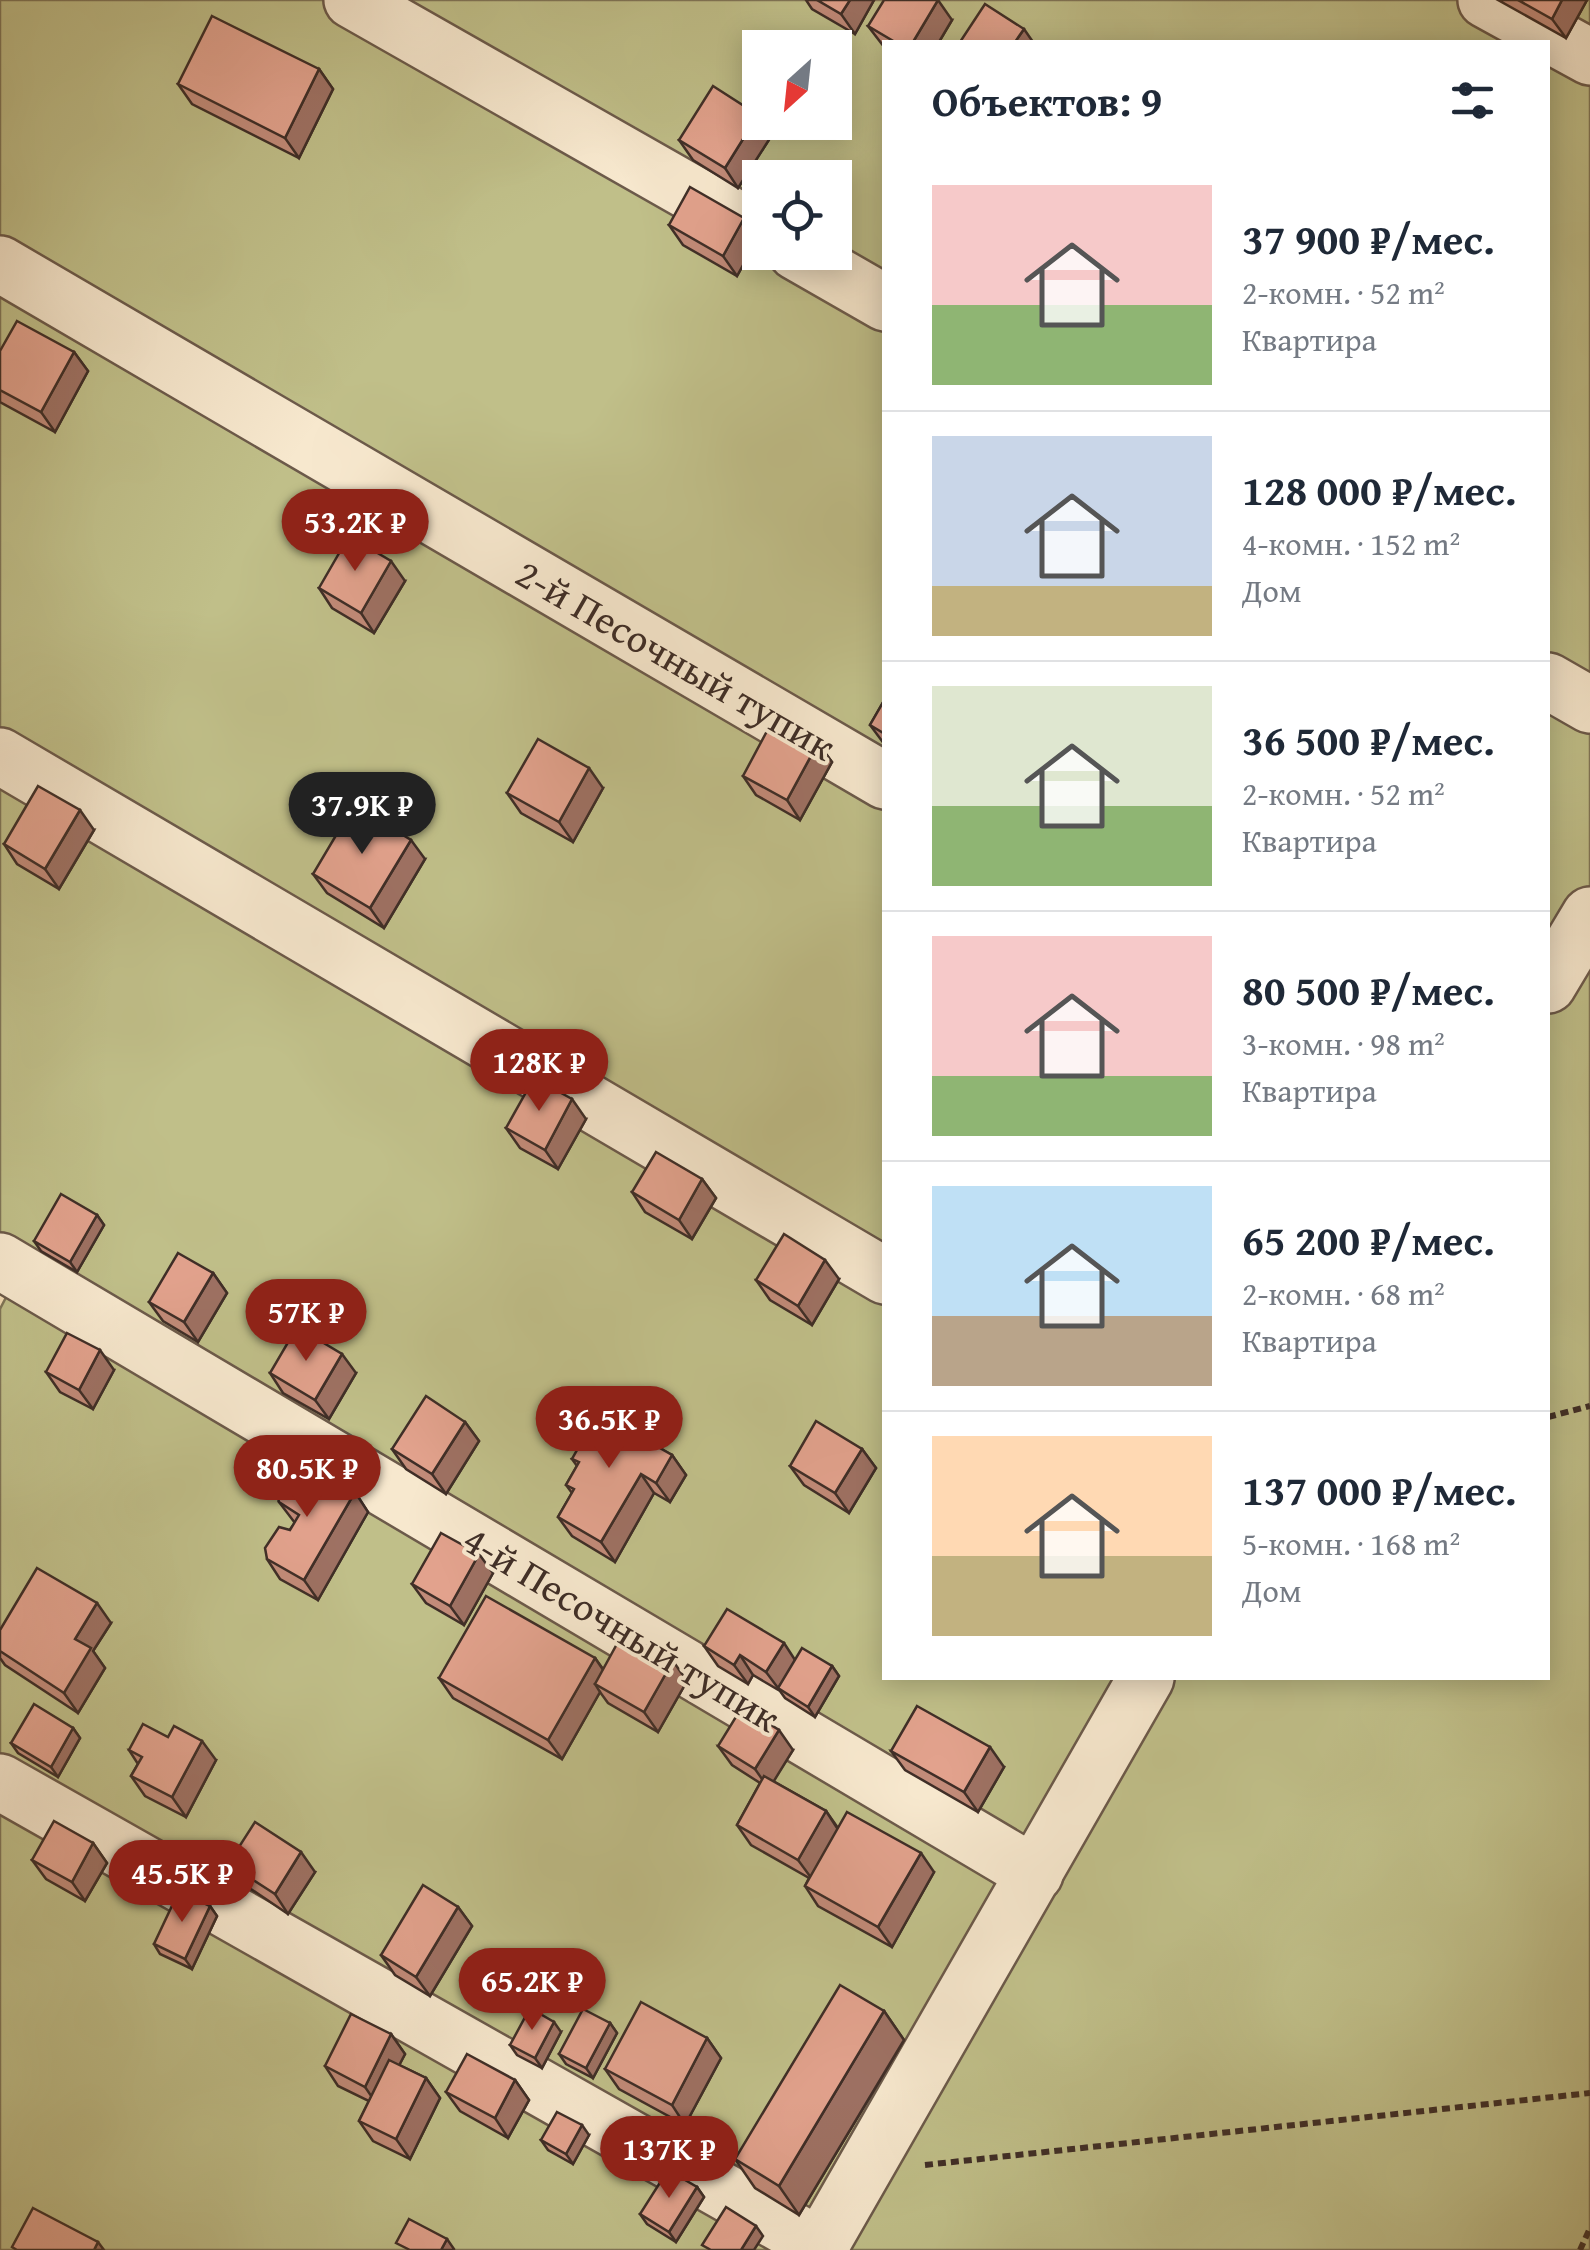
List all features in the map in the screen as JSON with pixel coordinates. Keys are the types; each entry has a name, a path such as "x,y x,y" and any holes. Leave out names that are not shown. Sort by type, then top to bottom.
{"lane":[{"path":"352,0 742,222"},
{"path":"1486,0 1590,57"},
{"name":"2-й Песочный тупик","path":"0,264 882,779"},
{"path":"827,270 882,302"},
{"path":"1550,682 1590,705"},
{"path":"0,756 882,1274"},
{"path":"1550,982 1590,915"},
{"name":"4-й Песочный тупик","path":"0,1261 1035,1874"},
{"path":"0,1782 797,2233 816,2250 1145,1680"}],"path":[{"path":"1550,1416 1590,1406"},
{"path":"913,2166 1590,2092"},
{"path":"1580,2250 1590,2228"}],"shaded area":[{"path":"0,0 1590,0 1590,2250 0,2250 0,1309 14,1282 0,1274"}],"building":[{"path":"817,0 850,0 841,14"},
{"path":"884,0 938,0 914,40 892,40 868,26"},
{"path":"1518,0 1562,0 1552,19"},
{"path":"985,4 1024,29 1016,40 961,40"},
{"path":"212,16 319,69 285,138 178,84"},
{"path":"713,86 742,105 742,140 725,168 679,140"},
{"path":"690,187 742,217 723,256 669,225"},
{"path":"17,321 74,352 41,412 0,390 0,351"},
{"path":"349,536 391,561 361,613 319,588"},
{"path":"882,704 882,732 870,725"},
{"path":"774,718 818,743 787,800 743,776"},
{"path":"538,739 589,768 559,822 507,793"},
{"path":"38,786 80,810 45,869 4,844"},
{"path":"354,805 411,840 370,908 313,874"},
{"path":"534,1078 572,1099 545,1150 506,1128"},
{"path":"656,1152 702,1179 679,1220 632,1192"},
{"path":"61,1194 97,1215 70,1262 34,1241"},
{"path":"784,1234 825,1260 798,1306 756,1280"},
{"path":"178,1253 213,1273 184,1322 149,1302"},
{"path":"297,1327 342,1354 315,1400 270,1373"},
{"path":"67,1333 100,1350 79,1390 46,1372"},
{"path":"426,1396 465,1422 432,1474 392,1449"},
{"path":"603,1404 651,1432 646,1440 672,1455 656,1483 641,1474 601,1542 558,1517 574,1489 566,1485 579,1462 572,1459"},
{"path":"816,1421 862,1449 835,1493 790,1466"},
{"path":"288,1472 304,1473 320,1482 324,1475 355,1492 304,1580 267,1559 265,1548 279,1527 290,1530 299,1515 279,1502 275,1486"},
{"path":"441,1533 479,1554 450,1606 412,1584"},
{"path":"37,1568 97,1603 75,1639 91,1648 64,1693 0,1651 0,1630"},
{"path":"486,1596 595,1658 548,1740 439,1678"},
{"path":"727,1609 784,1643 766,1672 740,1655 734,1665 704,1646"},
{"path":"623,1633 673,1661 644,1712 595,1684"},
{"path":"802,1648 832,1666 808,1707 778,1688"},
{"path":"34,1704 73,1728 51,1767 11,1743"},
{"path":"917,1706 990,1747 964,1792 891,1751"},
{"path":"742,1707 779,1730 755,1769 718,1746"},
{"path":"143,1724 168,1737 174,1726 202,1741 172,1797 131,1776 142,1757 129,1750"},
{"path":"764,1776 826,1811 798,1860 737,1825"},
{"path":"847,1812 921,1853 878,1927 805,1886"},
{"path":"54,1821 93,1843 72,1882 32,1860"},
{"path":"255,1822 301,1852 275,1894 228,1864"},
{"path":"423,1885 458,1907 416,1977 381,1955"},
{"path":"179,1891 210,1906 185,1959 154,1944"},
{"path":"840,1985 884,2011 779,2186 735,2159"},
{"path":"641,2002 707,2038 672,2105 605,2069"},
{"path":"530,2008 554,2022 535,2058 510,2045"},
{"path":"583,2009 610,2023 586,2068 559,2054"},
{"path":"351,2014 391,2034 365,2087 325,2066"},
{"path":"467,2054 515,2080 495,2118 446,2092"},
{"path":"389,2060 426,2078 396,2139 359,2121"},
{"path":"557,2112 582,2125 566,2154 541,2140"},
{"path":"668,2170 697,2187 669,2232 640,2214"},
{"path":"726,2207 756,2226 741,2250 711,2250 702,2245"},
{"path":"33,2208 98,2242 94,2250 12,2247"},
{"path":"409,2219 447,2239 441,2250 410,2250 396,2243"}]}
